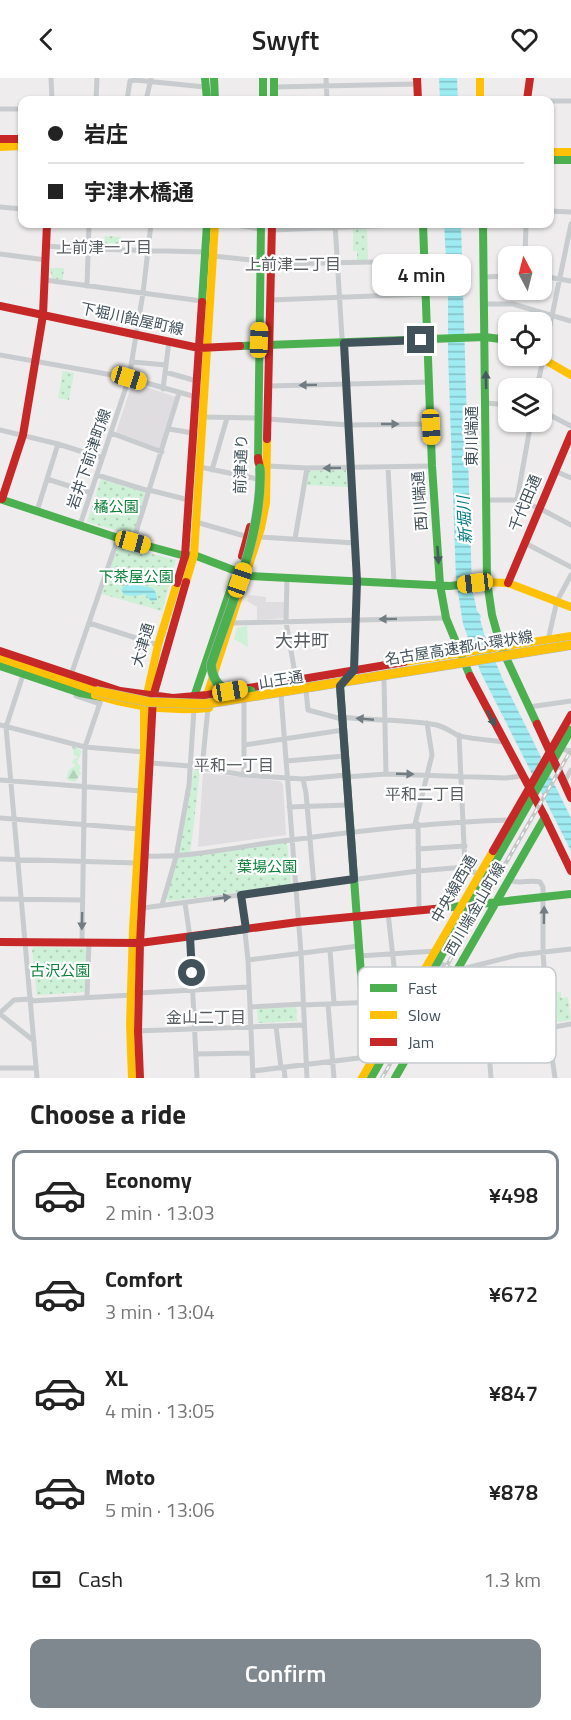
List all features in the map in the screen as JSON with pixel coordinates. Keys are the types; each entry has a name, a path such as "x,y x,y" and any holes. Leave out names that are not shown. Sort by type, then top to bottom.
{"main road":[{"path":"213,78 215,96"},
{"path":"263,78 263,96"},
{"path":"480,78 480,96"},
{"path":"528,96 530,78"},
{"path":"0,140 18,139"},
{"path":"0,147 18,146"},
{"path":"554,152 571,152"},
{"path":"554,160 571,160"},
{"path":"47,228 43,315 23,435 1,499 118,538 189,556 249,576 445,585 487,581 508,583 571,607"},
{"name":"大津通","path":"132,1078 139,829 144,752 149,696 159,645 189,556 189,500 193,433 197,381 203,348 209,254 207,228"},
{"name":"大津通","path":"149,696 189,556 196,522 203,417 202,301 214,228"},
{"name":"前津通り","path":"207,695 249,576 260,537 266,503 258,418 261,261 267,228"},
{"name":"前津通り","path":"194,697 248,537 262,464 268,419 269,386 271,264 267,228"},
{"name":"西川端通","path":"423,228 432,466 445,585 446,618 465,666 522,776 532,789 571,872"},
{"name":"東川端通","path":"483,228 487,581 497,648 529,707 571,798"},
{"name":"下堀川飴屋町線","path":"0,306 203,348 485,337 498,339"},
{"path":"552,364 571,375"},
{"name":"千代田通","path":"508,583 571,434"},
{"path":"262,464 261,491 252,539 212,659 212,675 217,683 231,692 357,674 366,678"},
{"name":"山王通","path":"0,651 120,692 149,696 194,697 571,636"},
{"name":"山王通","path":"0,666 101,701 148,709 194,709 571,647"},
{"name":"名古屋高速都心環状線","path":"0,658 121,698 169,705 205,704 571,647"},
{"path":"0,666 101,701"},
{"path":"354,670 340,686 360,967"},
{"name":"大津通","path":"136,943 143,908 151,763 148,709"},
{"name":"中央線西通","path":"552,756 571,714"},
{"name":"中央線西通","path":"424,967 466,905 532,789 571,730"},
{"name":"中央線西通","path":"483,877 510,820 532,789"},
{"name":"西川端金山町線","path":"458,967 545,817"},
{"path":"0,942 136,943 298,922 571,894"},
{"name":"中央線西通","path":"435,967 466,905"},
{"name":"大津通","path":"134,1031 140,1078"},
{"name":"中央線西通","path":"362,1078 371,1063"},
{"name":"中央線西通","path":"371,1078 372,1063"},
{"name":"西川端金山町線","path":"394,1078 403,1063"}],"street":[{"path":"51,78 52,96"},
{"path":"96,96 97,78"},
{"path":"326,78 327,96"},
{"path":"147,96 151,80"},
{"path":"128,96 130,81 205,82"},
{"path":"274,82 326,86 418,81"},
{"path":"554,101 571,101"},
{"path":"0,110 18,108"},
{"path":"0,207 18,209"},
{"path":"554,211 571,212"},
{"path":"571,224 569,246 552,315 571,321"},
{"path":"87,286 89,228"},
{"name":"岩井下前津町線","path":"80,525 129,378 151,228"},
{"path":"335,228 357,581 354,670"},
{"path":"525,246 526,228"},
{"path":"46,246 209,254 261,261"},
{"path":"0,254 46,260"},
{"path":"271,264 424,261"},
{"path":"484,277 498,276"},
{"path":"552,277 571,281"},
{"path":"45,280 202,301"},
{"path":"270,300 425,294"},
{"path":"484,304 513,304 541,312"},
{"path":"163,389 169,341"},
{"path":"0,355 129,378 196,397"},
{"path":"132,362 166,365"},
{"path":"165,372 197,381"},
{"path":"269,386 430,382"},
{"path":"133,542 179,393"},
{"path":"486,403 498,404"},
{"path":"552,416 571,426"},
{"path":"203,417 258,418"},
{"path":"212,470 228,418"},
{"path":"268,419 348,424 431,424"},
{"path":"169,429 193,433"},
{"path":"0,430 58,444 102,458"},
{"path":"517,500 529,432"},
{"path":"111,433 162,452"},
{"path":"37,511 58,444"},
{"path":"262,464 307,468 432,466"},
{"path":"200,467 258,479"},
{"path":"388,467 394,583"},
{"path":"295,539 307,468"},
{"path":"555,471 571,478"},
{"path":"97,475 149,491 189,500"},
{"path":"47,479 91,493"},
{"path":"487,500 517,500 539,508 571,525"},
{"path":"196,522 248,537"},
{"path":"260,537 355,543"},
{"path":"71,675 118,538"},
{"path":"525,543 571,567"},
{"path":"548,640 556,601 571,575"},
{"path":"287,578 286,622 296,679"},
{"path":"232,623 446,618"},
{"path":"89,623 159,645"},
{"name":"山王通","path":"0,666 22,678 101,701"},
{"path":"22,678 3,726 8,750 23,900 37,1078"},
{"path":"384,679 386,774"},
{"path":"306,691 308,710 342,718 427,723 445,727 459,735 504,742"},
{"path":"281,695 301,953 307,1078"},
{"path":"87,997 82,900 85,747 101,701"},
{"path":"529,707 571,701"},
{"path":"244,702 244,775"},
{"path":"202,768 208,708"},
{"path":"162,905 176,857 189,785 194,709"},
{"path":"418,909 417,824 432,755 427,723"},
{"path":"3,726 85,747 144,752"},
{"path":"244,745 343,730"},
{"path":"459,735 465,867"},
{"path":"0,750 8,750"},
{"path":"552,756 571,751"},
{"path":"286,761 345,756"},
{"path":"151,763 190,766 244,775 303,779 386,774 506,778 522,776"},
{"path":"564,782 571,770"},
{"path":"303,779 308,807 314,886"},
{"path":"0,780 141,791"},
{"path":"289,807 348,805"},
{"path":"0,818 139,829"},
{"path":"146,856 176,857 291,839 417,824 510,820"},
{"path":"418,849 465,846"},
{"path":"0,859 138,863"},
{"path":"143,908 418,871 465,867 483,877"},
{"path":"509,880 515,883 533,880 540,882 544,897 544,967"},
{"path":"241,895 246,929 253,1078"},
{"path":"0,899 82,900"},
{"path":"185,903 190,937 197,1078"},
{"path":"388,913 395,967"},
{"path":"248,960 358,946"},
{"path":"474,967 518,955 571,949"},
{"path":"330,950 334,1078"},
{"path":"359,956 435,951"},
{"path":"438,962 446,967"},
{"path":"34,1041 0,1013 14,1000 248,987"},
{"path":"250,1007 358,1002"},
{"path":"556,1027 571,1024"},
{"path":"134,1031 304,1025"},
{"path":"276,1026 285,1078"},
{"path":"196,1054 252,1053"},
{"path":"253,1071 358,1061"},
{"path":"490,1063 491,1078"},
{"path":"553,1063 555,1078"},
{"path":"0,1068 36,1068"}],"shaded area":[{"path":"134,383 176,397 160,449 116,432"},
{"path":"249,595 266,597 266,602 285,602 284,618 257,620 257,607 247,601"},
{"path":"203,773 280,781 283,784 286,835 198,847"}],"green space":[{"path":"353,229 367,229 368,260 357,261 357,251 353,251"},
{"path":"105,236 121,237 120,249 104,248"},
{"path":"50,268 64,268 63,280 52,278"},
{"path":"63,371 74,373 69,400 58,398"},
{"path":"346,470 348,487 305,485 308,471"},
{"name":"橘公園","path":"101,479 144,492 133,535 87,522"},
{"name":"下茶屋公園","path":"118,545 176,560 162,611 102,594"},
{"path":"247,626 248,647 234,639 237,628"},
{"path":"72,746 82,751 77,762 81,773 75,782 66,779 69,770 76,765 72,763 73,760 78,757 74,755"},
{"name":"葉場公園","path":"194,770 200,771 190,855 287,842 291,886 169,901 166,898"},
{"name":"古沢公園","path":"34,947 87,948 85,992 37,995 32,950"},
{"path":"556,992 561,992 561,998 568,997 571,1020 556,1022"},
{"path":"296,1007 297,1021 258,1023 257,1009"}],"water":[{"path":"439,78 457,78 458,96 440,96"},
{"name":"新堀川","path":"444,228 461,228 472,588 485,637 487,637 503,680 571,818 571,851 481,673 463,624 456,580"},
{"path":"128,583 152,588 157,600 151,601 145,594 124,595 121,589"}],"railway":[{"path":"446,967 571,750"},
{"path":"382,1078 391,1063"}],"traffic: fast":[{"path":"205,78 207,96"},
{"path":"214,78 215,96"},
{"path":"263,78 263,96"},
{"path":"274,78 274,96"},
{"path":"554,160 571,160"},
{"path":"202,302 207,228"},
{"path":"258,462 261,228"},
{"path":"423,228 432,466 440,585 446,618 470,676"},
{"path":"483,228 487,581 492,615 501,647 537,724"},
{"path":"240,346 485,337 498,339"},
{"path":"251,691 229,690 219,685 215,680 211,665 251,542 260,492 260,468"},
{"path":"0,499 118,538 185,556 194,555 249,576 450,586 482,582"},
{"path":"194,697 234,579"},
{"path":"0,666 80,693 102,697"},
{"path":"354,670 340,686 360,967"},
{"path":"435,967 571,730"},
{"path":"459,967 545,817"},
{"path":"434,909 571,894"},
{"path":"371,1078 380,1063"},
{"path":"395,1078 404,1063"}],"traffic: slow":[{"path":"480,78 480,96"},
{"path":"0,147 18,146"},
{"path":"554,152 571,152"},
{"path":"186,582 194,555 215,228"},
{"path":"552,364 571,375"},
{"path":"207,695 261,528 266,503 267,439"},
{"path":"482,582 508,583 571,607"},
{"path":"132,1078 130,1024 133,929 144,752 144,708 158,645 177,583"},
{"path":"404,662 571,636"},
{"path":"96,691 149,702 205,704 571,645"},
{"path":"0,658 96,691"},
{"path":"95,695 151,708 209,708"},
{"path":"426,967 493,851"},
{"path":"362,1078 371,1063"}],"traffic: jam":[{"path":"417,78 418,96"},
{"path":"528,96 530,78"},
{"path":"0,139 18,139"},
{"path":"2,499 23,435 43,315 47,228"},
{"path":"267,439 272,228"},
{"path":"177,583 185,556 202,302"},
{"path":"0,306 199,348 240,346"},
{"path":"508,583 571,434"},
{"path":"258,458 260,468"},
{"path":"242,556 250,527"},
{"path":"140,1078 138,1031 140,943 153,697 186,582"},
{"path":"0,651 120,691 173,698 207,695 404,662"},
{"path":"470,676 571,871"},
{"path":"493,851 571,715"},
{"path":"537,724 571,798"},
{"path":"0,942 140,943 298,922 434,909"}],"district":[{"name":"上前津一丁目","path":"104,247"},
{"name":"上前津二丁目","path":"293,264"},
{"name":"大井町","path":"302,641"},
{"name":"平和一丁目","path":"234,765"},
{"name":"平和二丁目","path":"425,794"},
{"name":"金山二丁目","path":"206,1017"}],"route":[{"path":"192,973 190,937 246,929 241,895 354,879 340,686 354,670 357,581 344,343 421,340"}]}
